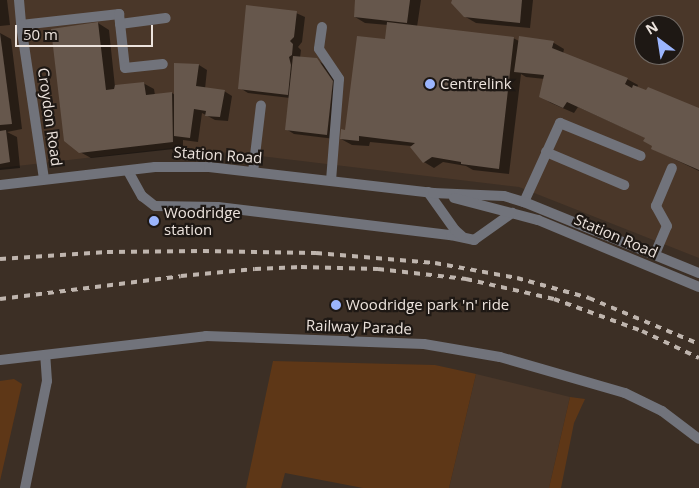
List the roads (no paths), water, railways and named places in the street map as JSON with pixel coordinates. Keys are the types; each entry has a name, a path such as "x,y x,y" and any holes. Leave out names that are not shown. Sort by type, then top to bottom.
{"street":[{"name":"Croydon Road","path":"19,0 44,180"},
{"path":"21,25 119,14 125,68 163,64"},
{"path":"120,24 166,18"},
{"path":"322,27 318,49 339,79 330,181"},
{"path":"253,172 260,105"},
{"path":"128,171 142,196 155,206 218,206 451,235 467,239 478,238 524,202 560,123 641,156"},
{"path":"546,152 624,185"},
{"name":"Station Road","path":"0,185 174,166 209,167 431,192 494,195 524,202 699,272"},
{"path":"649,266 667,226 656,206 672,168"},
{"path":"431,192 455,230 467,239"},
{"name":"Station Road","path":"431,192 538,220 699,287"},
{"path":"671,275 676,263"},
{"name":"Railway Parade","path":"0,360 206,336 424,344 500,357 625,392 662,411 699,439"},
{"path":"25,488 47,381 45,355"}],"railway":[{"path":"0,259 107,252 203,251 316,253 435,263 517,278 589,298 699,344"},
{"path":"0,299 181,276 255,269 301,267 378,269 466,279 554,299 642,331 699,358"}],"place":[{"name":"Centrelink","path":"430,84"},
{"name":"Woodridge station","path":"154,221"},
{"name":"Woodridge park 'n' ride","path":"336,305"}]}
